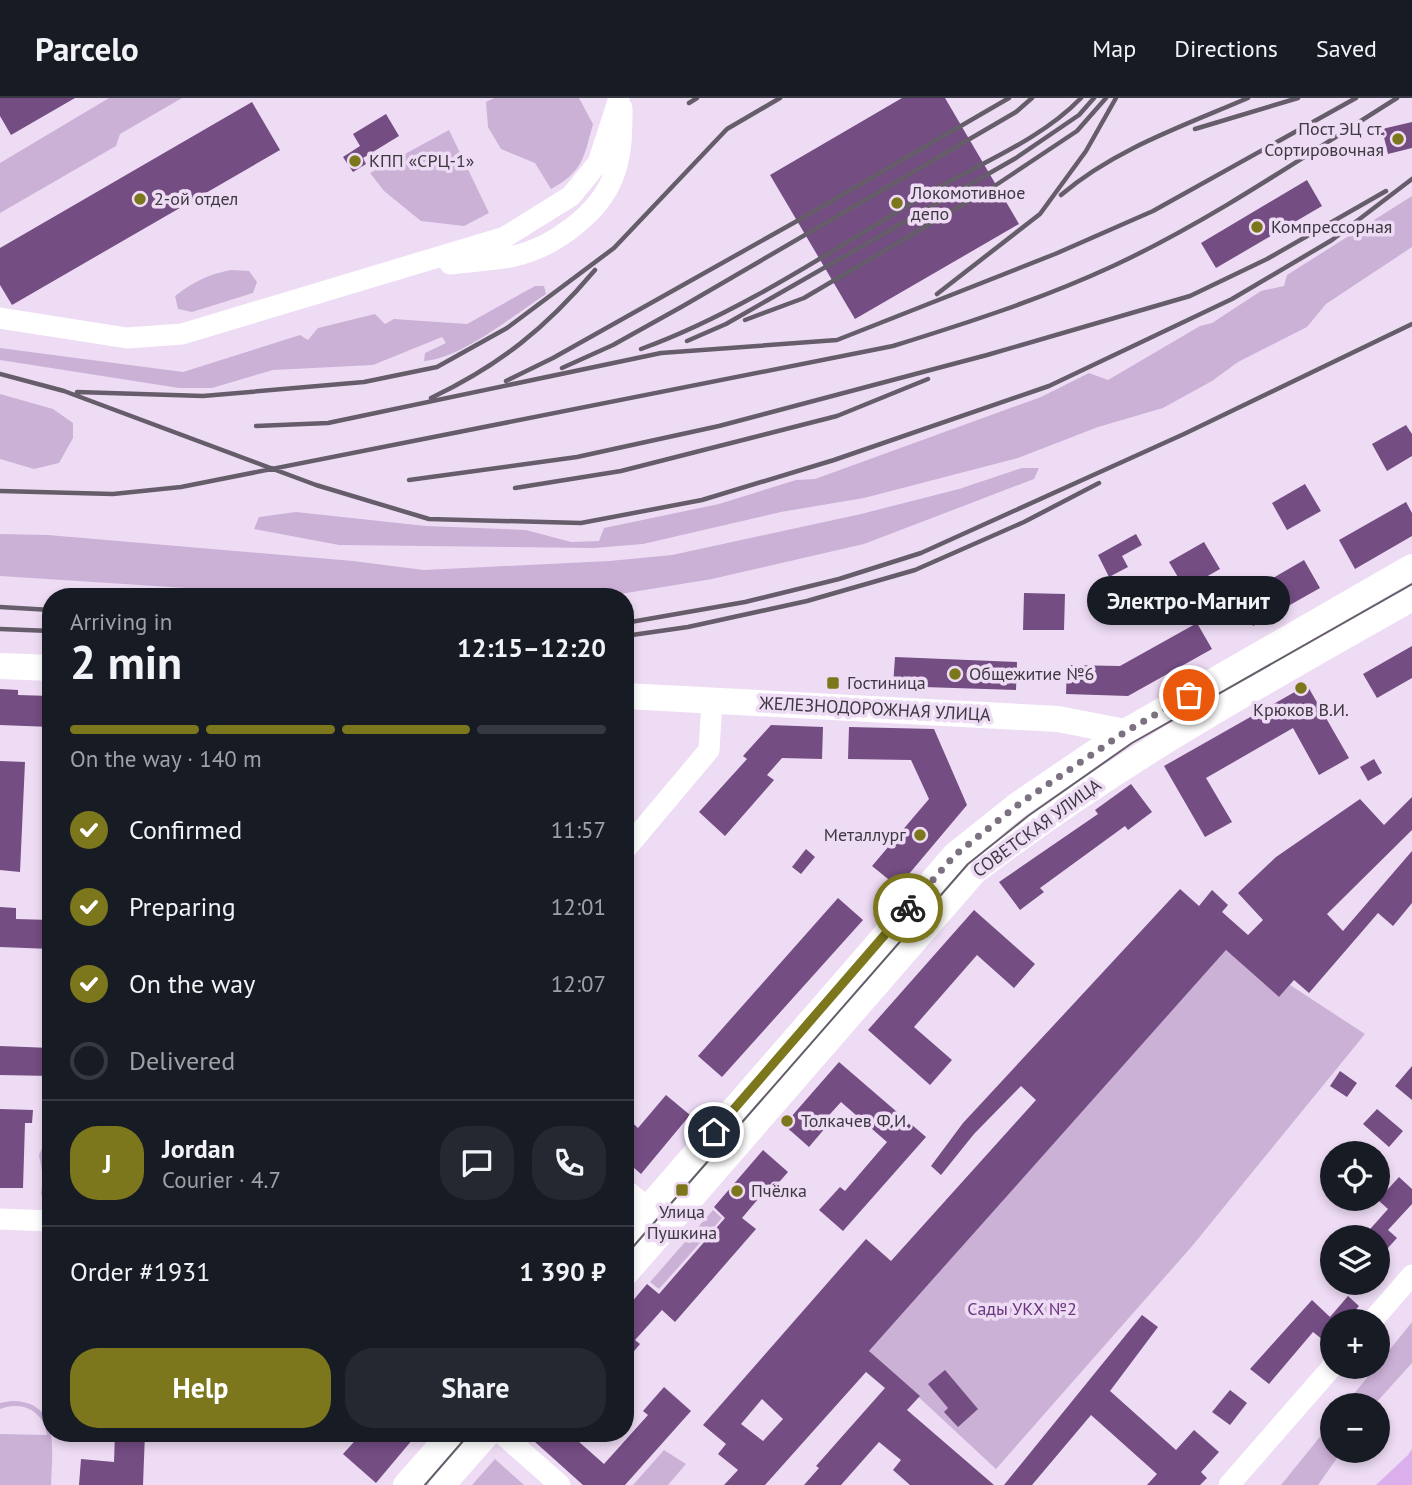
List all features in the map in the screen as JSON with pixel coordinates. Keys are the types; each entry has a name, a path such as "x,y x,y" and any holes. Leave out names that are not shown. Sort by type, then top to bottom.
{"main road":[{"name":"СОВЕТСКАЯ УЛИЦА","path":"634,1258 657,1217 955,855 1019,804 1125,732 1412,567"},
{"name":"СОВЕТСКАЯ УЛИЦА","path":"634,1229 657,1217 974,872 1034,826 1139,755 1412,598"},
{"path":"0,666 42,668"},
{"name":"ЖЕЛЕЗНОДОРОЖНАЯ УЛИЦА","path":"634,697 1058,719 1125,732"},
{"path":"1125,732 1139,755"},
{"path":"406,1485 444,1442"},
{"path":"442,1485 480,1442"}],"street":[{"path":"0,318 127,338 181,334 505,237 571,196 598,163 621,98"},
{"path":"634,839 709,751 712,701"},
{"path":"634,1197 657,1217"},
{"path":"0,1219 42,1221"},
{"path":"1382,1309 1412,1275"},
{"path":"1229,1485 1322,1379"},
{"path":"511,1442 560,1485"}],"green space":[{"path":"109,98 182,98 120,134 116,146 0,213 0,163"},
{"path":"494,98 579,98 593,124 584,155 576,170 551,189 535,163 501,149 488,127 486,102"},
{"path":"449,130 489,213 464,226 421,221 384,191 370,173"},
{"path":"1412,196 1412,247 1326,304 1307,327 1238,362 1212,381 1163,408 1098,427 1018,458 864,498 781,512 643,544 594,548 339,545 254,529 259,517 296,512 426,526 526,530 571,542 599,541 604,528 719,504 796,480 815,479 1041,397 1089,373 1108,380 1200,326 1212,323 1261,291 1284,286 1287,275"},
{"path":"231,270 249,271 257,282 253,293 192,312 178,309 175,296 208,276"},
{"path":"535,286 544,286 546,294 454,353 424,361 425,353 446,343 442,337 373,365 273,370 212,388 179,388 0,360 0,348 183,372 300,335 308,340 318,328 375,314 385,324 394,319 467,324"},
{"path":"0,394 53,409 73,423 73,438 59,463 34,469 0,459"},
{"path":"1022,468 1039,468 1034,479 864,544 712,579 634,592 634,588 187,588 0,576 0,534 48,535 353,561 424,570 609,561 672,555 861,514 959,489"},
{"name":"Сады УКХ №2","path":"1226,950 1279,997 1290,985 1365,1034 1193,1245 996,1469 869,1351"},
{"path":"42,1148 42,1171 39,1155"},
{"path":"713,1210 722,1218 659,1289 650,1282"},
{"path":"1412,1322 1412,1363 1385,1393 1355,1393 1366,1379 1390,1379 1390,1349"},
{"path":"0,1403 27,1403 42,1414 42,1422 31,1410 16,1406 0,1409"},
{"path":"0,1434 42,1435 42,1442 52,1442 51,1485 0,1485"},
{"path":"1320,1437 1320,1463 1334,1463 1318,1485 1281,1485"},
{"path":"664,1450 686,1464 668,1485 633,1485"},
{"path":"495,1459 524,1485 472,1485"}],"shaded area":[{"path":"1412,1449 1412,1485 1376,1485 1408,1455"}],"building":[{"path":"0,98 75,98 11,135 0,116"},
{"name":"Локомотивное депо","path":"902,98 945,98 1019,224 855,319 770,175"},
{"name":"2-ой отдел","path":"252,102 280,150 12,305 0,285 0,248"},
{"path":"386,114 399,136 363,158 366,164 353,172 343,157 360,146 353,134"},
{"name":"Пост ЭЦ ст. Сортировочная","path":"1412,122 1412,148 1388,154 1382,129"},
{"name":"Компрессорная","path":"1307,180 1322,206 1216,268 1201,243"},
{"path":"1406,425 1412,434 1412,456 1387,471 1372,444"},
{"path":"1305,484 1321,511 1287,530 1272,503"},
{"path":"1406,502 1412,513 1412,536 1355,569 1339,540"},
{"path":"1136,534 1142,545 1122,556 1128,567 1109,577 1098,555"},
{"path":"1204,542 1220,569 1185,589 1169,562"},
{"path":"1304,560 1320,588 1253,626 1237,599"},
{"path":"1024,593 1065,594 1064,630 1023,630"},
{"path":"1197,623 1212,649 1128,696 1066,694 1067,665 1120,666"},
{"path":"1412,646 1412,678 1377,698 1363,674"},
{"name":"Общежитие №6","path":"895,657 1017,662 1016,690 893,686"},
{"path":"1307,685 1349,758 1319,775 1293,728 1206,778 1232,822 1205,837 1164,766"},
{"path":"0,689 18,690 18,695 42,696 42,727 0,725"},
{"path":"771,725 823,727 822,759 782,758 767,775 774,780 725,836 699,812 747,759 743,756"},
{"name":"Металлург","path":"849,727 934,729 967,805 898,887 872,866 929,799 911,760 848,759"},
{"path":"1374,759 1382,773 1368,781 1360,767"},
{"path":"0,761 25,762 20,872 0,870"},
{"path":"1131,784 1152,812 1128,830 1125,826 1040,888 1044,892 1020,910 999,882 1098,814 1095,810"},
{"path":"1412,797 1412,830 1327,914 1343,931 1412,851 1412,903 1393,926 1378,913 1309,993 1294,980 1279,997 1226,950 869,1351 920,1396 907,1410 994,1485 910,1485 893,1470 901,1460 879,1442 841,1485 804,1485 819,1468 816,1466 885,1388 866,1372 765,1485 724,1485 738,1470 718,1454 726,1444 703,1425 866,1239 891,1261 1036,1100 1021,1086 974,1134 941,1175 931,1166 963,1123 1180,889 1199,906 1212,890 1228,905 1222,912 1248,935 1263,920 1238,893 1276,857 1360,799 1384,825","holes":["762,1399 783,1419 763,1441 741,1424"]},
{"path":"806,849 815,857 801,874 792,867"},
{"path":"838,898 863,920 722,1077 698,1056"},
{"path":"0,907 16,908 16,919 42,920 42,949 0,947"},
{"path":"974,910 1035,964 1014,988 977,955 914,1027 952,1060 930,1085 868,1030"},
{"path":"0,1046 42,1048 42,1076 0,1075"},
{"path":"839,1062 926,1137 843,1231 819,1210 840,1187 845,1191 887,1142 841,1102 822,1123 826,1127 809,1147 784,1125"},
{"path":"1412,1066 1412,1100 1395,1086"},
{"path":"1340,1071 1357,1083 1347,1097 1330,1086"},
{"path":"666,1095 690,1115 641,1174 634,1168 634,1124 638,1128"},
{"path":"0,1109 33,1110 32,1123 25,1123 23,1188 0,1188"},
{"path":"1377,1109 1403,1131 1390,1146 1390,1141 1382,1141 1363,1124"},
{"path":"763,1150 788,1172 767,1196 764,1192 742,1218 756,1229 675,1322 662,1310 635,1340 640,1344 634,1351 634,1299 647,1284 659,1294 725,1218 714,1207"},
{"path":"1399,1177 1412,1189 1412,1204 1390,1228 1390,1225 1374,1225 1386,1211 1390,1211 1390,1187"},
{"path":"1390,1232 1397,1238 1390,1246"},
{"path":"1348,1296 1359,1306 1356,1309 1337,1309"},
{"path":"1312,1300 1322,1309 1320,1338 1313,1332 1269,1384 1250,1369"},
{"path":"1142,1315 1158,1327 1110,1391 1176,1450 1194,1430 1219,1452 1201,1472 1207,1478 1200,1485 1147,1485 1157,1474 1091,1415 1032,1485 1004,1485"},
{"path":"945,1370 978,1409 958,1427 944,1412 948,1408 928,1384"},
{"path":"664,1387 691,1411 625,1485 583,1485 535,1442 579,1442 604,1464 624,1442 634,1442 634,1431 648,1415 643,1411"},
{"path":"1230,1390 1247,1403 1230,1425 1212,1412"},
{"path":"115,1442 145,1442 143,1485 79,1485 81,1459 114,1462"},
{"path":"354,1442 410,1442 376,1483 343,1454"}],"tram line":[{"path":"634,1246 968,864 1028,816 1132,743 1412,584"},
{"path":"425,1485 462,1442"}],"railway":[{"path":"689,103 697,98"},
{"path":"77,392 203,396 364,382 437,367 507,328 614,248 727,129 780,98"},
{"path":"506,381 553,358 797,221 1009,98"},
{"path":"562,368 613,345 683,306 1016,112 1032,98"},
{"path":"641,349 716,317 790,277 932,191 1030,138 1081,98"},
{"path":"687,341 726,324 1016,158 1079,115 1094,98"},
{"path":"745,320 804,298 996,185 1077,131 1106,98"},
{"path":"937,294 1040,214 1086,151 1116,98"},
{"path":"1061,195 1127,151 1248,98"},
{"path":"1195,129 1298,98"},
{"path":"256,426 328,423 661,353 837,340 1055,254 1153,211 1356,98"},
{"path":"0,491 113,494 181,487 893,346 1032,300 1113,266 1186,229 1397,98"},
{"path":"0,374 64,391 316,485 429,519 581,523 702,500 834,460 1049,386 1232,299 1332,240 1412,179"},
{"path":"409,480 577,457 719,426 987,355 1190,296 1267,259 1386,191"},
{"path":"431,398 479,372 520,343 558,310 595,270"},
{"path":"634,621 745,602 839,579 921,553 1184,434 1412,324"},
{"path":"515,488 621,471 837,416 928,379"},
{"path":"634,635 688,627 807,601 915,570 1024,522 1099,483"},
{"path":"0,607 42,609"},
{"path":"0,629 42,631"}],"way so far":[{"path":"908,908 955,855 1019,804 1125,732 1189,695"}],"place":[{"name":"Пост ЭЦ ст. Сортировочная","path":"1398,139"},
{"name":"КПП «СРЦ-1»","path":"355,161"},
{"name":"2-ой отдел","path":"140,199"},
{"name":"Локомотивное депо","path":"897,203"},
{"name":"Компрессорная","path":"1257,227"},
{"name":"Общежитие №6","path":"955,674"},
{"name":"Гостиница","path":"833,683"},
{"name":"Крюков В.И.","path":"1301,688"},
{"name":"Электро-Магнит","path":"1189,695"},
{"name":"Металлург","path":"920,835"},
{"name":"Толкачев Ф.И.","path":"787,1121"},
{"name":"Улица Пушкина","path":"682,1190"},
{"name":"Пчёлка","path":"737,1191"}],"route":[{"path":"714,1132 908,908"}]}
